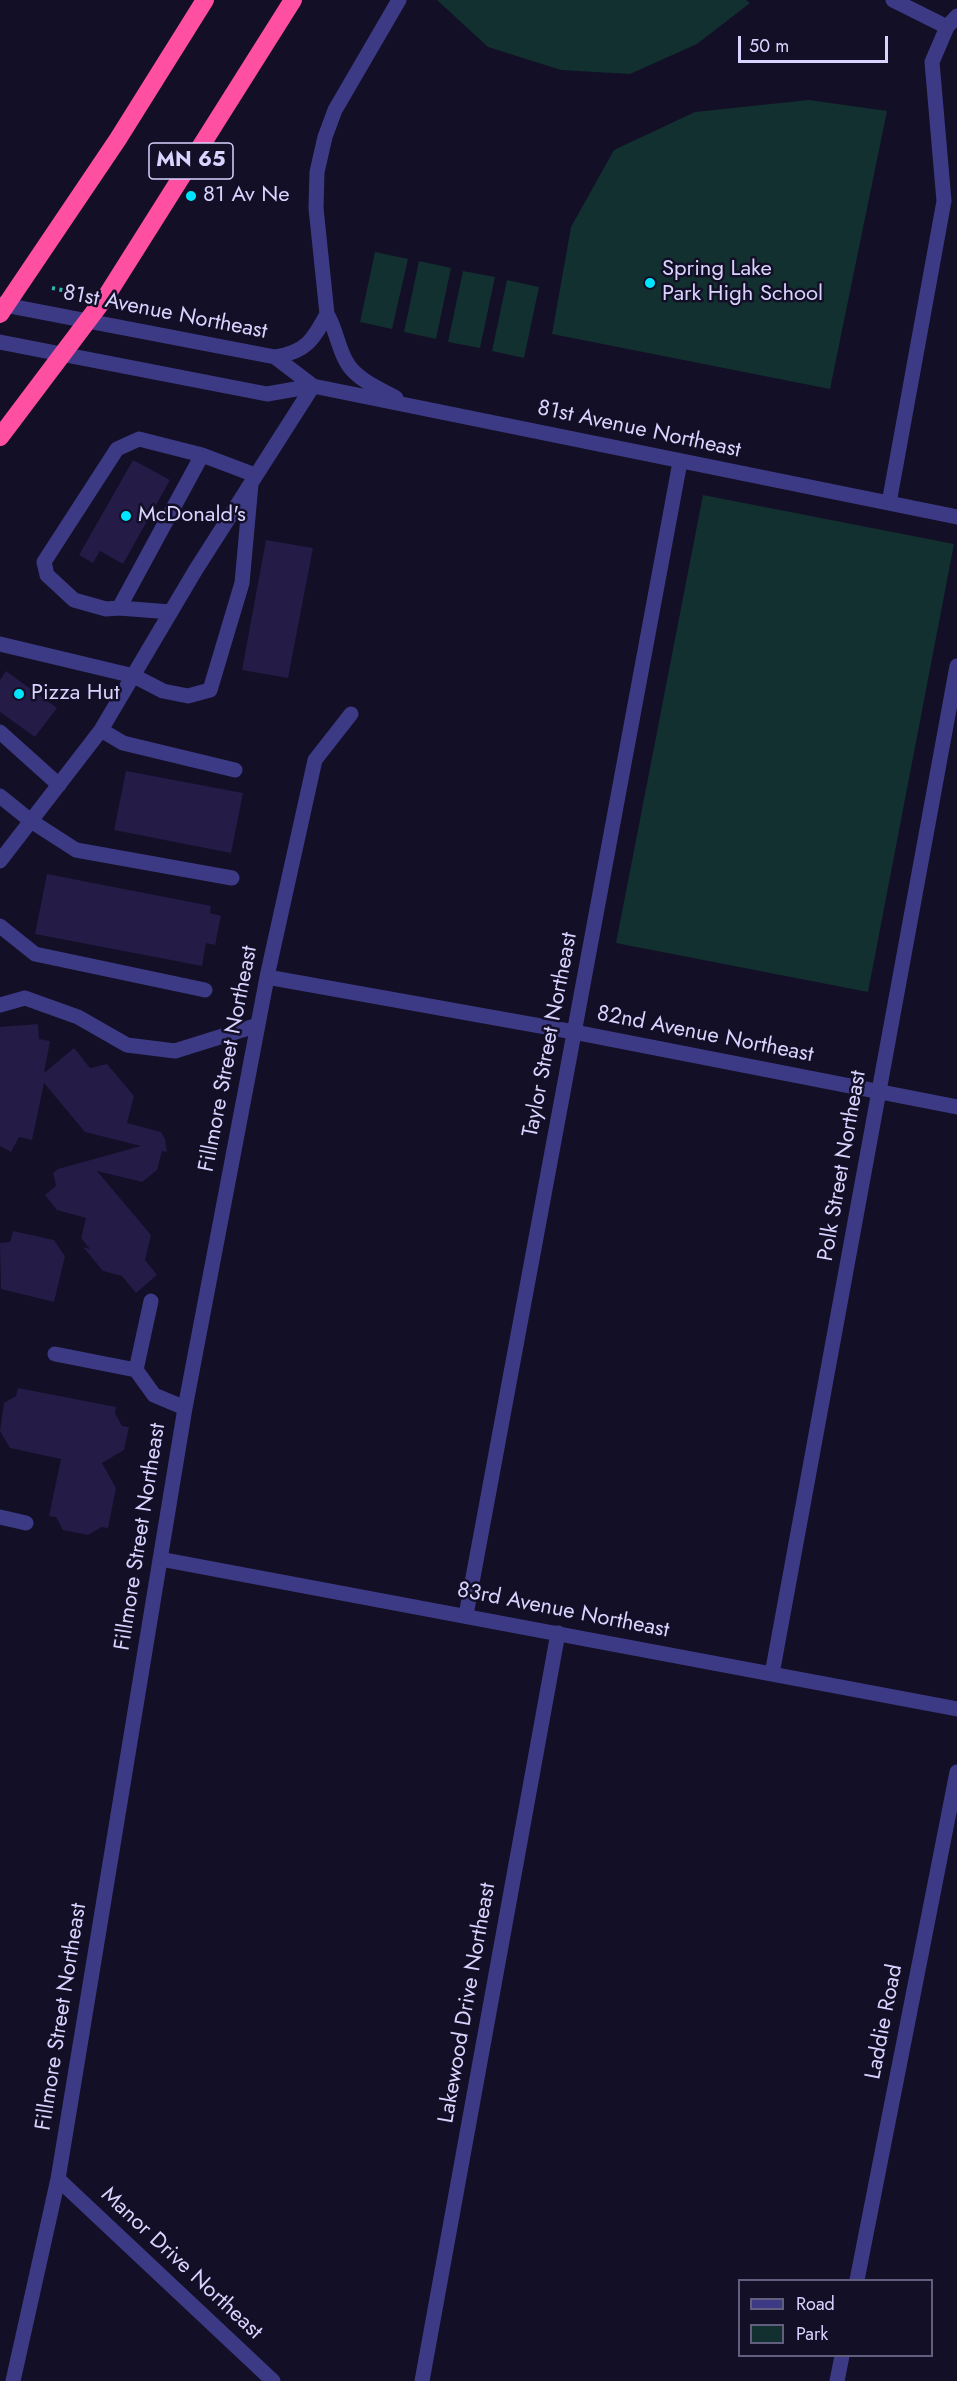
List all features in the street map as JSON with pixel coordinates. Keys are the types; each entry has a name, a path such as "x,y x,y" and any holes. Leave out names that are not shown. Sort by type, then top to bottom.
{"highway":[{"name":"MN 65","path":"2,308 118,139 206,0"},
{"name":"MN 65","path":"0,437 107,295 293,0"}],"street":[{"path":"399,0 335,111 325,137 317,172 316,207 327,314 335,326 349,366 361,377 408,406"},
{"path":"889,503 950,192 932,63 952,21 893,0"},
{"name":"81st Avenue Northeast","path":"2,308 275,357 313,386"},
{"path":"275,357 301,350 314,338 327,314"},
{"name":"81st Avenue Northeast","path":"0,342 61,356 267,393 313,386 957,517"},
{"path":"0,859 102,730 171,612 313,386"},
{"path":"171,612 106,609 74,600 47,576 44,562 117,448 139,439 202,455 254,478"},
{"path":"119,608 202,455"},
{"name":"Taylor Street Northeast","path":"466,1616 680,462"},
{"path":"0,644 134,676 163,691 188,696 210,690 242,583 254,478"},
{"name":"Polk Street Northeast","path":"772,1674 957,666"},
{"name":"Fillmore Street Northeast","path":"13,2381 58,2179 185,1408 267,977 315,760 351,714"},
{"path":"102,730 123,743 235,770"},
{"path":"0,732 59,786"},
{"path":"0,796 31,821 76,850 232,878"},
{"path":"0,926 35,954 205,990"},
{"name":"82nd Avenue Northeast","path":"267,977 574,1032 957,1107"},
{"path":"0,1005 26,998 78,1017 127,1045 175,1051 258,1025"},
{"path":"136,1370 151,1301"},
{"path":"55,1354 136,1370 154,1395 185,1408"},
{"path":"0,1517 26,1523"},
{"name":"83rd Avenue Northeast","path":"160,1559 957,1709"},
{"name":"Lakewood Drive Northeast","path":"422,2381 558,1633"},
{"name":"Laddie Road","path":"857,2279 957,1772"},
{"name":"Manor Drive Northeast","path":"58,2179 273,2381"},
{"path":"837,2381 842,2357"}],"path":[{"path":"52,288 72,292"}],"green space":[{"path":"437,0 746,0 750,3 697,44 630,74 561,70 488,47"},
{"path":"809,100 887,111 830,389 552,334 571,227 614,150 695,112"},
{"path":"375,252 408,259 392,329 360,322"},
{"path":"419,261 451,268 436,339 404,332"},
{"path":"463,271 495,277 480,348 448,342"},
{"path":"507,280 539,287 524,358 492,351"},
{"path":"703,495 954,544 868,992 616,943"}],"building":[{"name":"McDonald's","path":"133,460 170,480 123,564 100,551 93,563 79,555"},
{"path":"266,540 313,548 288,678 242,670"},
{"name":"Pizza Hut","path":"6,671 57,708 35,737 0,712 0,680"},
{"path":"126,771 243,793 231,853 114,830"},
{"path":"47,874 211,906 210,913 221,916 215,945 206,943 202,966 35,934"},
{"path":"38,1024 39,1039 50,1041 44,1073 74,1048 90,1068 107,1064 134,1096 127,1123 161,1132 165,1139 167,1152 162,1151 157,1170 142,1182 97,1171 151,1235 145,1260 157,1275 136,1293 122,1276 103,1271 83,1247 90,1249 81,1238 86,1218 57,1210 45,1195 56,1186 53,1173 58,1169 141,1146 85,1132 44,1083 32,1140 19,1137 11,1152 0,1146 0,1027"},
{"path":"13,1231 54,1240 65,1256 54,1302 1,1289 0,1243 10,1242"},
{"path":"18,1388 116,1407 115,1413 122,1426 129,1427 124,1450 102,1463 116,1488 108,1528 102,1527 88,1535 63,1530 56,1517 49,1516 61,1459 10,1448 0,1431 4,1403 16,1396"}],"place":[{"name":"81 Av Ne","path":"191,196"},
{"name":"Spring Lake Park High School","path":"650,283"},
{"name":"McDonald's","path":"126,516"},
{"name":"Pizza Hut","path":"19,694"}]}
